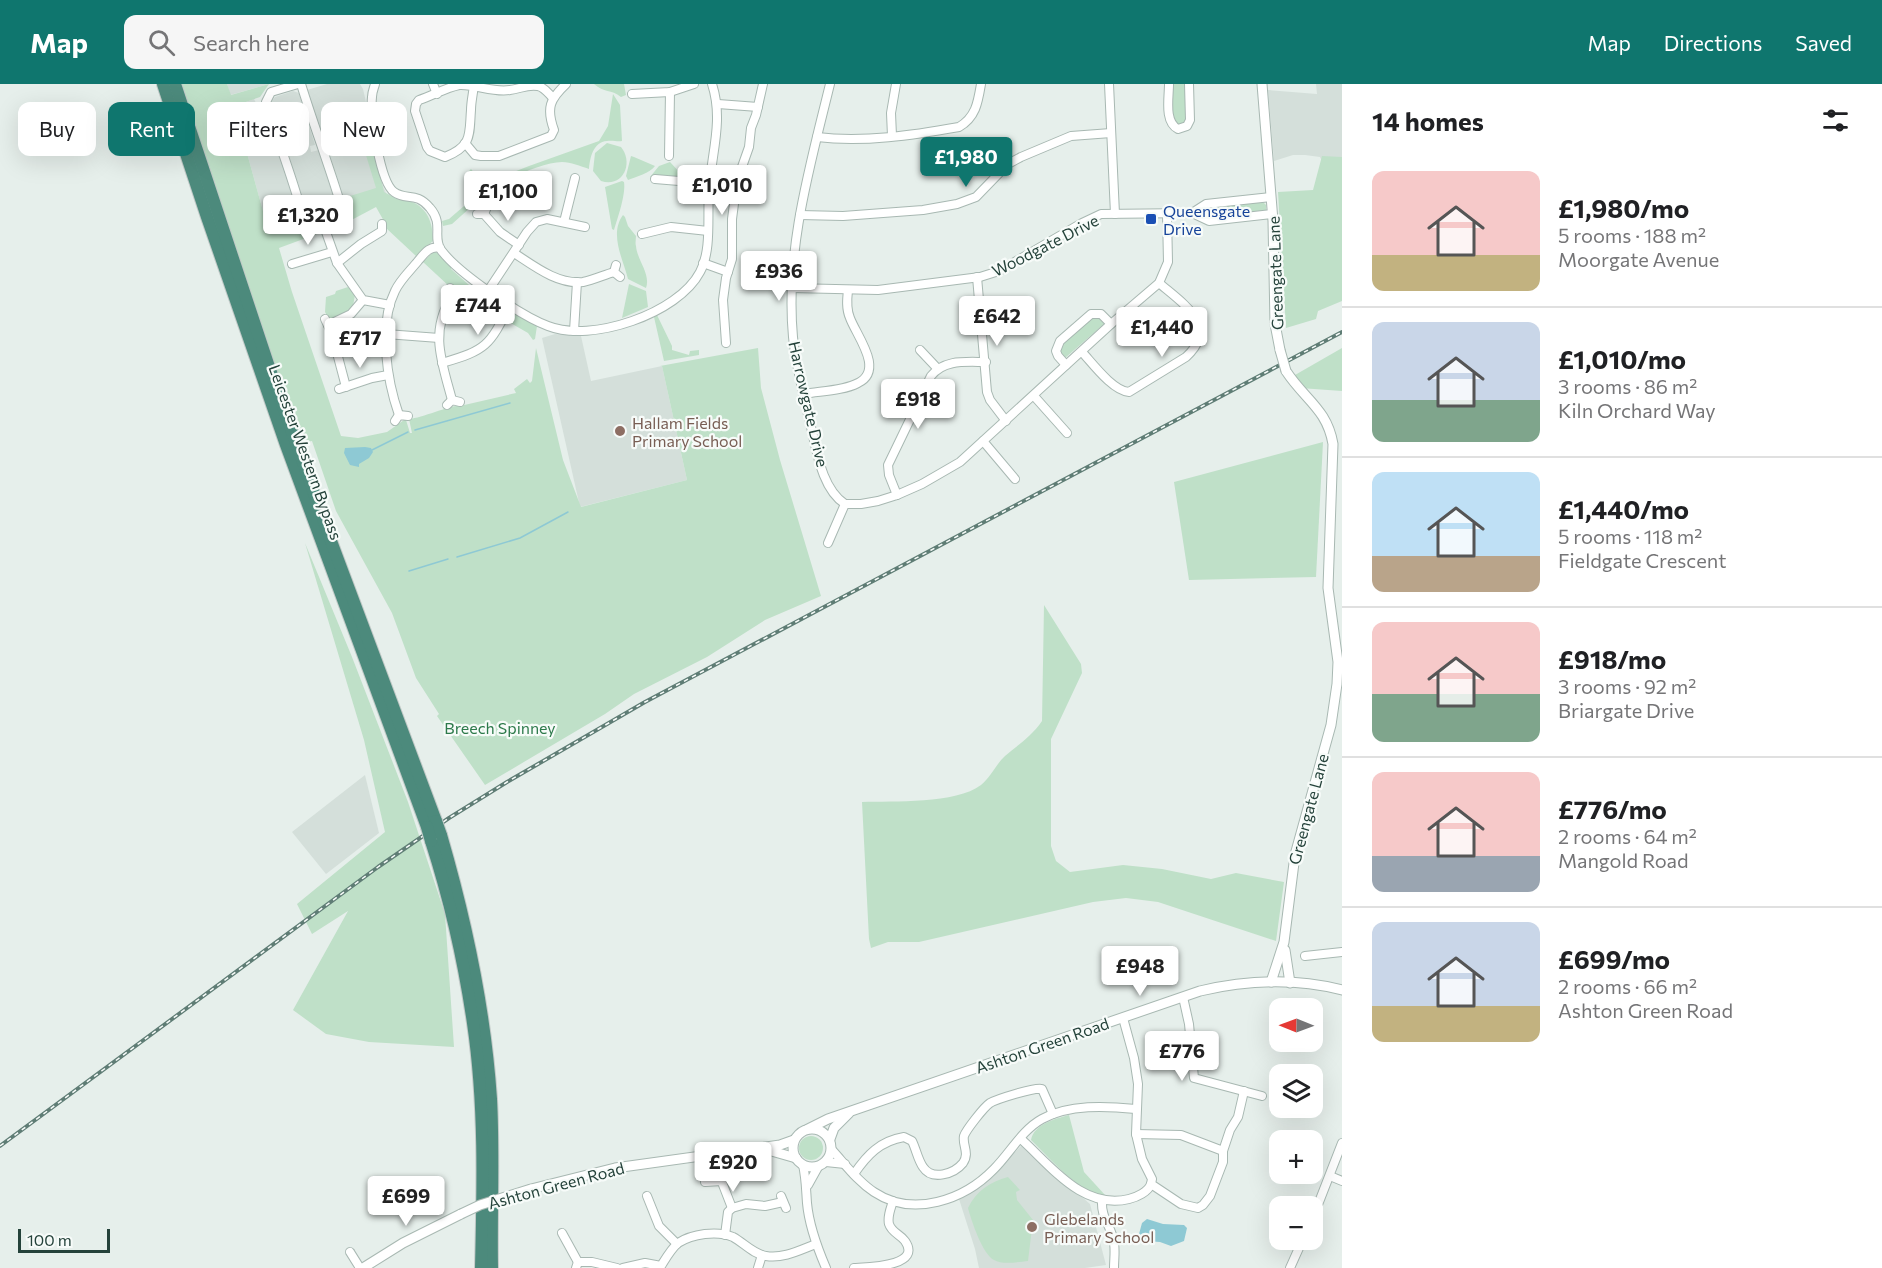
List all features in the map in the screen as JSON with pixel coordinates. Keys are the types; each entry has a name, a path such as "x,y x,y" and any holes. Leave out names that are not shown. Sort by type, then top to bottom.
{"highway":[{"name":"Leicester Western Bypass","path":"164,84 282,435 431,824"},
{"name":"Leicester Western Bypass","path":"175,84 277,389 431,824"},
{"path":"431,824 454,881 472,958 487,1061 491,1098 494,1189 492,1268"},
{"path":"436,838 473,1024 482,1126 482,1268"}],"street":[{"path":"301,210 288,164 280,147 266,102 268,95 276,87 299,84 324,150 339,199"},
{"path":"367,84 371,95 375,136 389,187 395,193 416,196 430,208 438,224 440,248 464,273 510,305 549,327 574,331 603,330 651,313 681,295 697,277 704,263 708,231 709,189 717,131 718,104 712,84"},
{"path":"371,95 375,84"},
{"path":"433,84 437,93"},
{"path":"465,143 475,155 493,157 551,136 554,130 551,120 552,97 566,84"},
{"path":"630,94 670,92 694,84"},
{"path":"726,343 723,303 732,259 732,219 737,181 747,152 763,84"},
{"name":"Harrowgate Drive","path":"830,84 806,180 800,215 792,288 793,339 816,449 829,488 836,498 845,504"},
{"path":"892,136 891,113 896,84"},
{"path":"817,137 843,139 892,136 959,127 966,123 974,112 981,84"},
{"path":"1109,84 1115,214"},
{"path":"1169,84 1170,123 1178,129 1186,126 1190,120 1189,84"},
{"name":"Greengate Lane","path":"1262,84 1275,259 1275,313 1281,350 1286,371 1295,385 1323,414 1330,427 1333,444 1328,588 1338,662 1338,684 1331,725 1292,866 1284,942 1271,982"},
{"path":"474,85 470,113 471,128 465,143 445,157 441,157 428,149 415,108 419,100 459,85 474,85 508,91 525,85 535,85 542,87 552,97"},
{"path":"669,158 670,92"},
{"path":"718,104 758,107"},
{"path":"800,215 843,216 923,210 969,201 986,188 1008,164 1021,157 1071,136 1111,133"},
{"path":"564,222 576,175"},
{"path":"711,177 737,181"},
{"path":"655,179 679,181 709,189"},
{"name":"Woodgate Drive","path":"1192,213 1206,204 1271,197"},
{"path":"483,211 500,232 519,245"},
{"name":"Woodgate Drive","path":"792,288 878,290 999,272 1092,217 1115,214 1192,213 1209,221 1272,214"},
{"path":"828,545 845,504 878,501 897,495 944,473 1006,421 1111,324 1159,284 1168,262 1167,214"},
{"path":"488,291 536,222 547,219 585,227"},
{"path":"640,235 671,227 708,231"},
{"path":"337,263 382,228"},
{"path":"326,232 337,263 363,300 390,305"},
{"path":"408,416 397,418 388,375 386,334 390,305 398,286 421,257 430,249 440,248"},
{"path":"290,265 332,252"},
{"path":"514,253 557,278 577,282 588,281 617,271"},
{"path":"704,263 728,272"},
{"path":"977,277 987,392 990,400 1006,421"},
{"path":"574,331 577,282"},
{"path":"1082,352 1122,392 1130,392 1192,352 1198,340 1199,323 1194,314 1159,284"},
{"path":"804,394 858,384 868,374 870,369 867,352 848,311 848,290"},
{"path":"453,402 442,363 439,338 442,312 454,294"},
{"path":"363,300 351,314 327,322 342,388 388,375"},
{"path":"442,363 476,352 486,345 495,335 510,305"},
{"path":"1066,365 1056,351 1060,341 1092,314 1101,314 1111,324"},
{"path":"386,334 425,339 439,338"},
{"path":"920,349 937,368"},
{"path":"897,495 889,475 888,465 931,376 937,368 950,364 986,362"},
{"path":"1034,396 1058,428 1067,433"},
{"path":"983,441 1012,476 1017,467"},
{"name":"Greengate Lane","path":"1284,942 1290,983"},
{"path":"1305,956 1342,952"},
{"name":"Ashton Green Road","path":"363,1267 403,1243 480,1205 531,1189 615,1168 780,1145 794,1140 800,1133 828,1119 1183,997 1223,986 1271,982 1342,990"},
{"path":"1183,997 1189,1024 1193,1077 1262,1096"},
{"path":"1021,1139 1084,1194 1114,1201 1134,1197 1147,1191 1152,1179 1142,1159 1136,1134 1138,1096 1134,1058 1123,1018"},
{"path":"854,1174 874,1150 908,1134 922,1166 927,1171 942,1175 957,1168 964,1162 966,1155 960,1140 989,1104 1032,1089 1042,1089 1053,1114"},
{"path":"1151,1184 1186,1206 1198,1208 1203,1205 1210,1196 1223,1162 1223,1151 1238,1117 1244,1091"},
{"path":"851,1111 834,1128 830,1139 832,1150 875,1192 893,1201 919,1204 944,1201 958,1196 986,1177 1033,1125 1053,1114 1066,1110 1089,1108 1136,1109"},
{"path":"808,1129 819,1129 830,1139"},
{"path":"1136,1134 1181,1135 1223,1151"},
{"path":"794,1140 793,1148 806,1190 816,1244 826,1268"},
{"path":"1322,1196 1342,1143"},
{"name":"Ashton Green Road","path":"760,1148 813,1168 822,1164"},
{"path":"806,1190 832,1150"},
{"path":"822,1164 845,1164"},
{"path":"718,1172 732,1208"},
{"path":"1330,1176 1342,1181"},
{"path":"705,1182 722,1181"},
{"path":"647,1196 659,1226 677,1244"},
{"path":"1102,1200 1103,1218 1113,1235 1114,1268"},
{"path":"854,1268 877,1267 902,1260 907,1254 906,1242 892,1230 890,1225 889,1218 893,1201"},
{"path":"724,1235 728,1212 732,1208 746,1204 765,1206 783,1202"},
{"path":"562,1233 577,1265 598,1263 617,1268"},
{"path":"623,1268 645,1263 662,1267 677,1244 700,1235 733,1237 762,1256 788,1255 816,1244"},
{"path":"1290,1268 1299,1250"},
{"path":"350,1252 363,1267"},
{"path":"758,1268 762,1256"}],"shaded area":[{"path":"227,84 269,84 230,95"},
{"path":"327,84 360,84 366,102 321,102 321,134 307,90"},
{"path":"1316,84 1342,84 1342,161 1322,161 1320,157 1293,155 1274,161 1268,90 1317,94"},
{"path":"293,91 299,93 302,102 272,102 275,97"},
{"path":"309,126 315,145 310,146 311,152 319,150 335,200 305,209 289,156 309,156"},
{"path":"248,156 279,156 284,164 298,212 266,222"},
{"path":"329,156 375,156 386,193 342,205"},
{"name":"Hallam Fields Primary School","path":"555,334 581,336 591,381 662,366 687,480 580,507 542,338"},
{"path":"365,775 379,833 326,874 292,832"},
{"name":"Glebelands Primary School","path":"1022,1145 1090,1204 1106,1265 1085,1268 979,1268 959,1199 984,1183"}],"green space":[{"name":"Breech Spinney","path":"181,84 227,84 231,95 269,84 260,97 246,102 207,102 207,156 248,156 266,222 376,188 366,156 376,156 384,192 397,199 413,202 424,210 430,221 433,241 416,256 386,228 376,207 344,224 279,248 341,436 358,438 387,432 404,420 412,433 409,419 516,393 514,389 527,379 530,383 532,381 536,348 563,460 581,507 687,480 662,366 660,366 758,348 761,388 821,596 765,620 707,657 634,694 605,714 485,785 437,716 439,714 416,678 392,613 336,511 312,441 301,443 250,298 195,127 195,102 187,102"},
{"path":"594,84 624,84 626,95 621,97"},
{"path":"1169,84 1189,84 1188,125 1172,126"},
{"path":"613,94 620,105 622,141 607,141 598,144 591,156 589,169 565,162 543,165 510,179 484,195 466,174 471,169 486,187 493,180 599,141 608,126"},
{"path":"607,143 621,147 626,160 624,173 615,181 609,182 601,181 593,171 595,153"},
{"path":"631,156 655,166 646,173 628,180 626,176"},
{"path":"1322,156 1342,157 1342,301 1318,311 1316,319 1286,328 1278,192 1313,190"},
{"path":"670,162 682,175 705,177 704,186 674,178 650,177 659,166"},
{"path":"624,182 624,193 614,230 605,187"},
{"path":"478,194 481,198 452,224 443,226 442,221 449,219"},
{"path":"1261,200 1266,205 1266,211 1262,214 1208,219 1199,213 1202,208"},
{"path":"623,215 636,236 637,251 647,278 646,288 628,279 617,238 619,222"},
{"path":"436,252 469,285 503,306 499,318 462,293 456,292 453,286 450,287 423,262"},
{"path":"629,284 646,291 648,307 622,318"},
{"path":"348,287 355,295 353,306 343,315 329,319 325,312 326,297"},
{"path":"511,313 537,326 535,339 533,340 528,333 507,321"},
{"path":"657,315 672,350 689,355 690,351 699,350 699,355 664,361 654,317"},
{"path":"1098,315 1104,324 1065,358 1059,354 1059,346 1090,318"},
{"path":"1342,348 1342,391 1300,388 1295,375"},
{"path":"1323,442 1316,577 1189,580 1174,482"},
{"path":"305,543 408,802 445,914 454,1047 369,1042 326,1034 293,1010 348,911 312,934 297,904 385,832 364,740"},
{"path":"1044,605 1081,664 1082,673 1051,739 1051,846 1056,861 1070,872 1123,865 1162,869 1211,879 1236,873 1284,882 1276,941 1158,902 1126,898 1093,902 919,942 888,942 871,948 862,802 924,800 956,796 970,791 985,782 1002,759 1034,732 1042,721"},
{"path":"1069,1115 1084,1172 1105,1195 1104,1197 1074,1181 1031,1140 1033,1134 1041,1126"},
{"path":"811,1136 819,1140 823,1148 819,1156 811,1160 803,1156 799,1148 803,1140"},
{"path":"1008,1177 1020,1190 1016,1192 1017,1200 1033,1220 1028,1261 1010,1263 990,1257 978,1237 968,1208 984,1188"}],"water":[{"path":"345,448 371,448 373,452 369,458 359,464 359,467 350,465 344,453"},
{"path":"1147,1219 1163,1224 1184,1225 1187,1228 1184,1241 1171,1246 1160,1242 1145,1241 1139,1234 1142,1223"}],"waterway":[{"path":"415,430 510,403"},
{"path":"372,450 408,432"},
{"path":"457,557 520,538 568,512"},
{"path":"409,571 448,559"}],"railway":[{"path":"0,1146 378,867 449,818 507,782 645,702 1342,332"}],"place":[{"name":"Queensgate Drive","path":"1151,219"},
{"name":"Hallam Fields Primary School","path":"620,431"},
{"name":"Glebelands Primary School","path":"1032,1227"}]}
